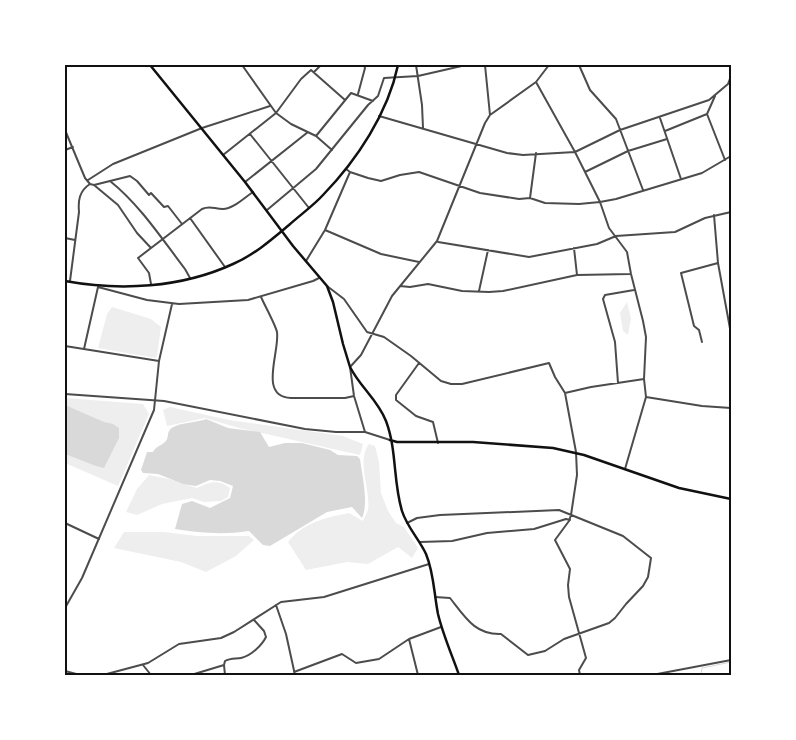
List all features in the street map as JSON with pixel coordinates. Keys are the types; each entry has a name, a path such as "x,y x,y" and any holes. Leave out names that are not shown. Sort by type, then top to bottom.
{"main road":[{"path":"150,65 254,192 282,231 327,286 350,367 382,413 387,425 393,451 400,503 407,523 420,542 429,564 441,626 459,675"},
{"path":"65,281 98,287 151,284 190,278 226,268 253,253 323,196 345,168 379,116 396,78 398,65"},
{"path":"390,440 398,442 473,442 539,446 576,452 678,488 731,499"}],"street":[{"path":"242,65 276,112 291,124 316,136 332,150"},
{"path":"314,72 321,65"},
{"path":"358,95 365,68 364,65"},
{"path":"416,65 423,128"},
{"path":"267,210 316,170 378,96 384,78 418,76 466,65"},
{"path":"486,65 490,116"},
{"path":"365,432 354,396 350,367 361,355 373,335 392,296 437,241 481,131 490,116 536,82 549,65"},
{"path":"579,65 590,90 616,119 643,190"},
{"path":"223,155 276,112 301,79 311,70 345,100"},
{"path":"379,116 507,153 523,155 575,152 620,130 698,105 728,84 731,76"},
{"path":"536,82 575,152 600,202 609,228 628,252 631,274 646,337 644,379 646,397 625,469"},
{"path":"316,136 351,93 373,101"},
{"path":"665,131 707,114 716,94"},
{"path":"88,180 113,164 202,128 270,106"},
{"path":"707,114 725,160"},
{"path":"660,117 681,179"},
{"path":"65,130 85,178 90,184"},
{"path":"245,182 308,132"},
{"path":"250,134 309,208"},
{"path":"584,172 628,151 667,139"},
{"path":"65,150 73,148"},
{"path":"530,198 536,153"},
{"path":"345,168 350,172 382,181 400,174 419,172 480,194 519,199 530,198 544,203 579,204 600,202 702,173 731,156"},
{"path":"306,261 325,230 350,172"},
{"path":"70,282 79,212 78,203 84,188 90,184 110,182 130,176 149,195 151,193 164,207 168,206 182,224"},
{"path":"110,182 127,195 190,278"},
{"path":"94,185 118,205 137,233 151,248"},
{"path":"151,284 149,273 138,258 206,207 223,209 230,207 254,192"},
{"path":"437,241 529,257 597,244 616,236 675,232 714,215 731,212"},
{"path":"714,215 718,263 731,334"},
{"path":"190,218 226,268"},
{"path":"325,230 381,254 420,262"},
{"path":"65,238 76,240"},
{"path":"574,248 577,275"},
{"path":"479,291 488,250"},
{"path":"702,342 699,330 694,326 681,273 718,263"},
{"path":"400,286 410,287 428,284 462,291 502,291 577,275 631,274"},
{"path":"84,349 98,287 147,300 172,304 232,302 261,297 313,282 320,278"},
{"path":"327,286 344,299 367,332 384,337 441,381 451,384 462,384 549,362 566,393 576,452 577,475 570,520 555,540 570,569 569,597 586,658 579,670 580,675"},
{"path":"618,383 615,342 603,299 606,295 635,290"},
{"path":"261,297 277,333 273,366 274,389 278,395 283,398 345,398 354,396"},
{"path":"65,608 82,578 154,410 159,362 172,304"},
{"path":"65,346 159,362"},
{"path":"419,363 396,395 396,400 416,416 433,422 438,442"},
{"path":"566,393 644,379"},
{"path":"65,394 186,405 305,429 365,432 390,440"},
{"path":"646,397 702,406 731,408"},
{"path":"407,523 417,518 560,510 623,536 651,558 648,577 643,586 609,623 578,633 545,650 528,655 502,634 491,634 478,630 450,598 435,598"},
{"path":"420,542 452,541 487,533 534,529 566,519 570,520"},
{"path":"65,522 99,540"},
{"path":"103,675 143,665 179,644 221,638 287,600 324,597 429,564"},
{"path":"276,605 286,634 294,673 342,654 356,663 379,659 409,639 441,626"},
{"path":"225,675 225,661 250,654 265,639 265,634 253,619"},
{"path":"409,639 418,675"},
{"path":"652,675 731,660"},
{"path":"143,665 151,675"},
{"path":"191,675 224,665"},
{"path":"687,669 688,675"},
{"path":"65,671 80,675"}],"shaded area":[{"path":"627,302 631,318 628,335 623,331 620,313"},
{"path":"112,307 151,319 161,327 157,356 155,358 98,348 107,314"},
{"path":"65,398 143,404 149,414 118,486 65,463"},
{"path":"65,405 119,428 119,438 104,468 65,454"},
{"path":"170,407 229,420 343,436 363,444 360,455 239,428 205,418 167,426 163,410"},
{"path":"206,419 228,428 260,432 269,447 285,443 302,443 330,450 338,455 357,456 360,459 364,489 365,505 362,518 352,507 327,512 270,546 263,545 249,531 212,533 175,529 182,504 192,501 210,508 230,498 233,486 220,481 210,480 196,486 183,484 158,474 143,473 141,470 147,452 153,452 165,442 172,428 181,424"},
{"path":"369,444 375,446 379,462 381,493 388,511 396,523 404,527 418,548 412,558 398,547 368,564 347,562 306,570 288,542 294,535 308,525 349,513 363,521 368,510 364,459 365,451"},
{"path":"149,475 197,488 217,482 230,488 228,497 221,501 204,502 192,498 162,504 137,515 126,512 137,489"},
{"path":"124,532 164,532 197,536 249,536 254,540 236,556 206,572 181,562 114,548"}],"waterway":[{"path":"701,675 702,668 731,662"},
{"path":"666,675 673,675"}]}
